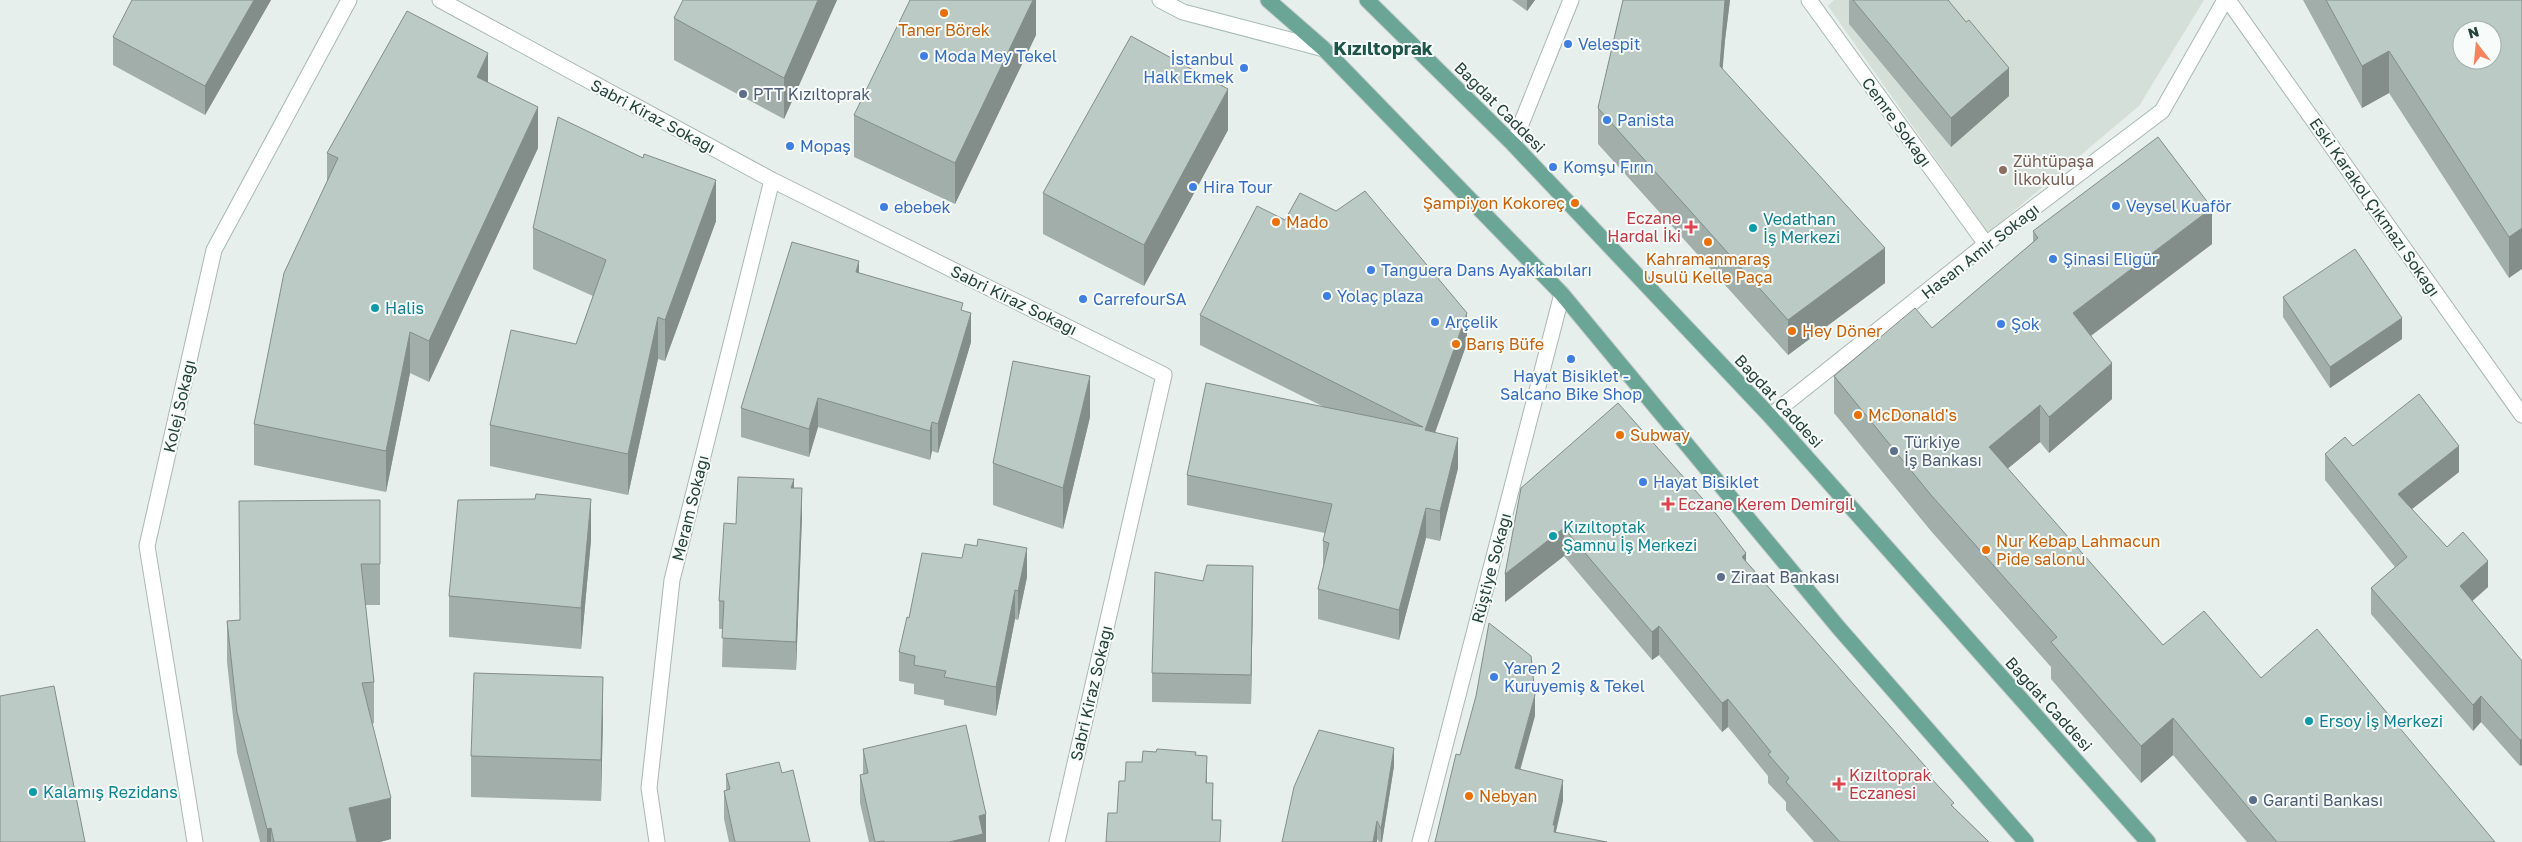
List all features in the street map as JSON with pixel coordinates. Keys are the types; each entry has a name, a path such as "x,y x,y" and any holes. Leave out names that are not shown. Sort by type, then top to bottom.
{"main road":[{"path":"1268,0 1324,49 1562,294 1838,627 2026,842"},
{"name":"Bağdat Caddesi","path":"1367,0 1512,144 1770,416 2148,842"}],"street":[{"name":"Kolej Sokağı","path":"195,842 147,546 214,250 349,0"},
{"name":"Sabri Kiraz Sokağı","path":"440,0 772,180 1164,374 1057,842"},
{"path":"1160,0 1183,12 1324,49"},
{"path":"1512,144 1571,0"},
{"name":"Cemre Sokağı","path":"1809,0 1986,244"},
{"name":"Hasan Amir Sokağı","path":"1770,416 1986,244 2162,111 2226,0"},
{"name":"Eski Karakol Çıkmazı Sokağı","path":"2226,0 2522,415"},
{"name":"Meram Sokağı","path":"657,842 648,788 672,580 772,180"},
{"name":"Rüştiye Sokağı","path":"1420,842 1562,294"}],"shaded area":[{"name":"Zühtüpaşa İlkokulu","path":"1834,0 2204,0 2139,106 1988,233 1828,6"}],"building":[{"path":"132,0 254,0 205,86 113,37"},
{"path":"683,0 818,0 784,78 674,18"},
{"path":"910,0 1033,0 955,163 854,115"},
{"path":"1623,0 1725,0 1720,66 1885,248 1788,320 1598,108"},
{"path":"1853,0 1948,0 1966,22 1969,20 2009,68 1951,118"},
{"path":"2326,0 2522,0 2522,228 2509,237 2389,51 2362,66"},
{"path":"407,11 488,53 477,77 538,107 429,341 410,332 386,451 254,424 284,273 338,158 327,153"},
{"path":"1131,36 1228,89 1144,245 1043,193"},
{"path":"558,117 643,158 644,154 716,180 665,320 658,317 628,454 490,425 511,330 576,344 606,260 533,228"},
{"path":"2158,137 2212,208 2073,313 2112,363 2049,417 2040,405 1989,447 2163,645 2204,611 2261,678 2317,629 2495,842 2277,842 2173,718 2141,746 2051,642 2057,637 1931,495 1834,376 1915,308 1932,328 2038,238 2033,231"},
{"path":"1365,191 1467,313 1425,430 1458,438 1440,511 1426,508 1399,610 1318,589 1329,543 1323,541 1332,504 1187,475 1206,383 1423,427 1200,315 1257,206 1285,220 1300,193 1336,211"},
{"path":"792,242 859,261 856,272 963,303 961,310 971,313 938,424 932,422 930,431 818,398 809,429 741,408"},
{"path":"2355,249 2402,318 2330,367 2283,297"},
{"path":"1013,361 1090,376 1063,488 993,463"},
{"path":"2419,394 2459,446 2398,494 2447,547 2463,532 2488,561 2460,586 2522,661 2522,739 2520,740 2481,696 2473,705 2371,588 2407,557 2325,454 2345,437 2353,446"},
{"path":"1618,403 1717,515 1746,553 1742,557 1932,774 1929,776 1954,803 1951,805 1989,842 1840,842 1786,782 1789,778 1768,754 1771,752 1728,699 1722,703 1659,626 1652,632 1564,528 1505,574 1521,488"},
{"path":"738,477 794,479 791,488 802,488 796,642 722,638 724,601 719,601 724,523 736,524"},
{"path":"536,494 591,499 581,608 449,596 458,500 535,499"},
{"path":"380,500 380,564 361,564 374,682 362,683 391,798 349,808 357,842 274,842 271,828 267,829 237,712 227,621 240,620 239,501"},
{"path":"978,539 1027,548 1018,591 1015,590 996,687 944,677 946,671 914,665 915,656 899,652 907,617 909,618 922,553 962,558 965,544 977,546"},
{"path":"1207,565 1253,566 1251,675 1152,673 1155,572 1203,581"},
{"path":"1489,623 1531,656 1535,695 1515,768 1563,780 1553,825 1555,825 1554,832 1607,842 1435,842 1456,754 1460,755 1476,696"},
{"path":"474,673 603,677 601,760 471,756"},
{"name":"Kalamış Rezidans","path":"54,686 85,842 0,842 0,696"},
{"path":"966,725 986,814 979,816 983,834 949,842 875,842 860,775 868,773 863,749"},
{"path":"1319,730 1394,748 1381,829 1377,821 1373,842 1282,842 1294,787"},
{"path":"1157,749 1196,752 1195,755 1207,756 1206,783 1213,783 1212,820 1221,820 1220,842 1106,842 1108,813 1117,813 1119,781 1125,781 1126,762 1142,762 1143,751 1156,752"},
{"path":"779,762 782,773 793,770 810,842 735,842 724,791 730,789 726,774"}],"place":[{"name":"Taner Börek","path":"944,13"},
{"name":"Velespit","path":"1568,44"},
{"name":"Moda Mey Tekel","path":"924,56"},
{"name":"İstanbul Halk Ekmek","path":"1244,68"},
{"name":"PTT Kızıltoprak","path":"743,94"},
{"name":"Panista","path":"1607,120"},
{"name":"Mopaş","path":"790,146"},
{"name":"Komşu Fırın","path":"1553,167"},
{"name":"Zühtüpaşa İlkokulu","path":"2003,170"},
{"name":"Hira Tour","path":"1193,187"},
{"name":"Şampiyon Kokoreç","path":"1575,203"},
{"name":"Veysel Kuaför","path":"2116,206"},
{"name":"ebebek","path":"884,207"},
{"name":"Mado","path":"1276,222"},
{"name":"Eczane Hardal İki","path":"1691,227"},
{"name":"Vedathan İş Merkezi","path":"1753,228"},
{"name":"Kahramanmaraş Usulü Kelle Paça","path":"1708,242"},
{"name":"Şinasi Eligür","path":"2053,259"},
{"name":"Tanguera Dans Ayakkabıları","path":"1371,270"},
{"name":"Yolaç plaza","path":"1327,296"},
{"name":"CarrefourSA","path":"1083,299"},
{"name":"Halis","path":"375,308"},
{"name":"Arçelik","path":"1435,322"},
{"name":"Şok","path":"2001,324"},
{"name":"Hey Döner","path":"1792,331"},
{"name":"Barış Büfe","path":"1456,344"},
{"name":"Hayat Bisiklet - Salcano Bike Shop","path":"1571,359"},
{"name":"McDonald's","path":"1858,415"},
{"name":"Subway","path":"1620,435"},
{"name":"Türkiye İş Bankası","path":"1894,451"},
{"name":"Hayat Bisiklet","path":"1643,482"},
{"name":"Eczane Kerem Demirgil","path":"1668,504"},
{"name":"Kızıltoptak Şamnu İş Merkezi","path":"1553,536"},
{"name":"Nur Kebap Lahmacun Pide salonu","path":"1986,550"},
{"name":"Ziraat Bankası","path":"1721,577"},
{"name":"Yaren 2 Kuruyemiş & Tekel","path":"1494,677"},
{"name":"Ersoy İş Merkezi","path":"2309,721"},
{"name":"Kızıltoprak Eczanesi","path":"1839,784"},
{"name":"Kalamış Rezidans","path":"33,792"},
{"name":"Nebyan","path":"1469,796"},
{"name":"Garanti Bankası","path":"2253,800"}],"district":[{"name":"Kızıltoprak","path":"1383,48"}]}
